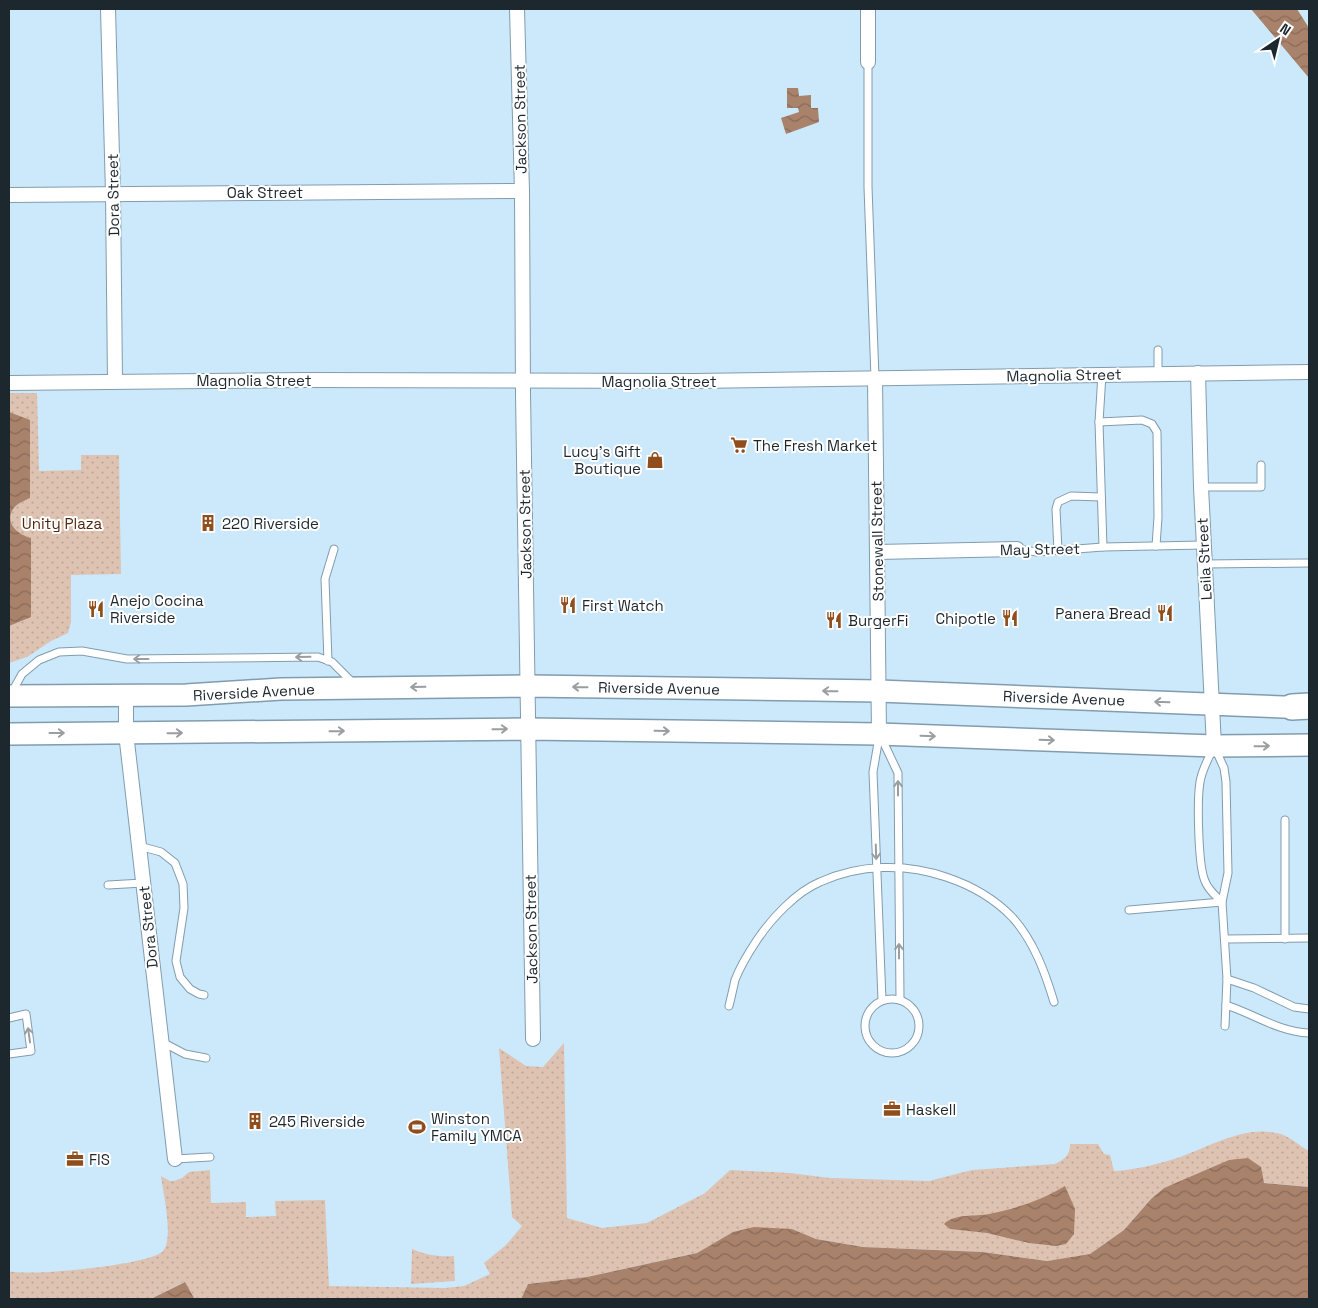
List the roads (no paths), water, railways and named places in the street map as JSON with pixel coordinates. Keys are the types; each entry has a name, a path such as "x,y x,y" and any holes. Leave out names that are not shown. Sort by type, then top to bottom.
{"main road":[{"name":"Riverside Avenue","path":"9,696 186,695 282,689 528,686 879,691 1304,707"},
{"path":"9,734 528,729 879,734 1214,746 1309,745"}],"street":[{"name":"Dora Street","path":"108,9 113,194 115,381"},
{"name":"Jackson Street","path":"517,9 522,191 533,1039"},
{"path":"868,9 868,62"},
{"name":"Oak Street","path":"9,195 522,191"},
{"name":"Magnolia Street","path":"9,383 115,381 694,381 1198,372 1309,372"},
{"name":"Leila Street","path":"1198,372 1201,487 1214,746"},
{"name":"Stonewall Street","path":"875,378 879,734"},
{"name":"May Street","path":"877,552 1017,549"},
{"name":"Dora Street","path":"126,695 126,733 175,1160"}],"lane":[{"path":"868,62 868,187 875,378"},
{"path":"1158,350 1158,373"},
{"path":"1102,374 1099,422 1103,547"},
{"path":"1099,422 1142,420 1152,424 1157,432 1158,517 1156,546"},
{"path":"1201,487 1261,487 1261,465"},
{"path":"1058,551 1056,508 1058,502 1071,496 1102,497"},
{"name":"May Street","path":"1017,549 1037,552 1103,547 1204,545"},
{"path":"328,660 325,579 334,549"},
{"path":"1205,564 1309,563"},
{"path":"9,696 22,674 39,660 59,652 82,651 127,659 318,657 332,662 357,688"},
{"path":"879,734 898,773 900,999"},
{"path":"879,734 872,772 882,1000"},
{"path":"1214,746 1204,766 1198,799 1201,871 1206,884 1222,902"},
{"path":"1214,746 1224,768 1226,782 1228,872 1222,902 1226,939 1227,979 1225,1026"},
{"path":"1285,820 1285,938"},
{"path":"139,846 161,852 176,863 183,884 184,900 176,961 180,978 190,988 204,995"},
{"path":"730,1006 736,979 750,950 769,922 792,901 819,882 848,872 898,866 932,872 961,882 988,897 1013,918 1045,970 1054,1002"},
{"path":"108,885 143,883"},
{"path":"1130,910 1222,902"},
{"path":"1226,939 1309,938"},
{"path":"1227,979 1254,988 1288,1005 1309,1009"},
{"path":"891,998 900,999 908,1003 918,1018 918,1036 906,1050 888,1053 872,1045 864,1029 865,1020 868,1011 874,1004 891,998"},
{"path":"1226,1005 1246,1011 1286,1030 1309,1033"},
{"path":"9,1018 26,1014 31,1051 9,1054"},
{"path":"161,1042 185,1054 206,1058"},
{"path":"175,1160 210,1157"}],"water":[{"path":"1251,9 1297,9 1309,28 1309,78"},
{"path":"787,88 798,88 799,96 811,95 811,108 818,108 819,122 786,134 781,118 799,112 798,108 787,108"},
{"path":"9,412 30,420 30,498 21,502 13,509 10,519 14,528 31,538 31,617 9,626"},
{"path":"1248,1158 1261,1167 1264,1183 1309,1187 1309,1299 521,1299 528,1284 587,1277 697,1253 733,1232 754,1227 792,1229 816,1239 863,1247 983,1252 1047,1261 1090,1254 1124,1230 1151,1199 1164,1188 1229,1160"},
{"path":"1065,1186 1075,1209 1074,1234 1066,1244 1056,1246 1029,1243 987,1233 950,1229 944,1224 954,1218 989,1214 1018,1207 1047,1196"},
{"path":"185,1282 194,1298 197,1299 151,1299"}],"place":[{"name":"The Fresh Market","path":"739,445"},
{"name":"Lucy's Gift Boutique","path":"655,460"},
{"name":"220 Riverside","path":"208,523"},
{"name":"First Watch","path":"568,605"},
{"name":"Anejo Cocina Riverside","path":"96,609"},
{"name":"Panera Bread","path":"1165,613"},
{"name":"Chipotle","path":"1010,618"},
{"name":"BurgerFi","path":"834,620"},
{"name":"Haskell","path":"892,1109"},
{"name":"245 Riverside","path":"255,1121"},
{"name":"Winston Family YMCA","path":"417,1127"},
{"name":"FIS","path":"75,1159"}],"park label":[{"name":"Unity Plaza","path":"62,523"}]}
